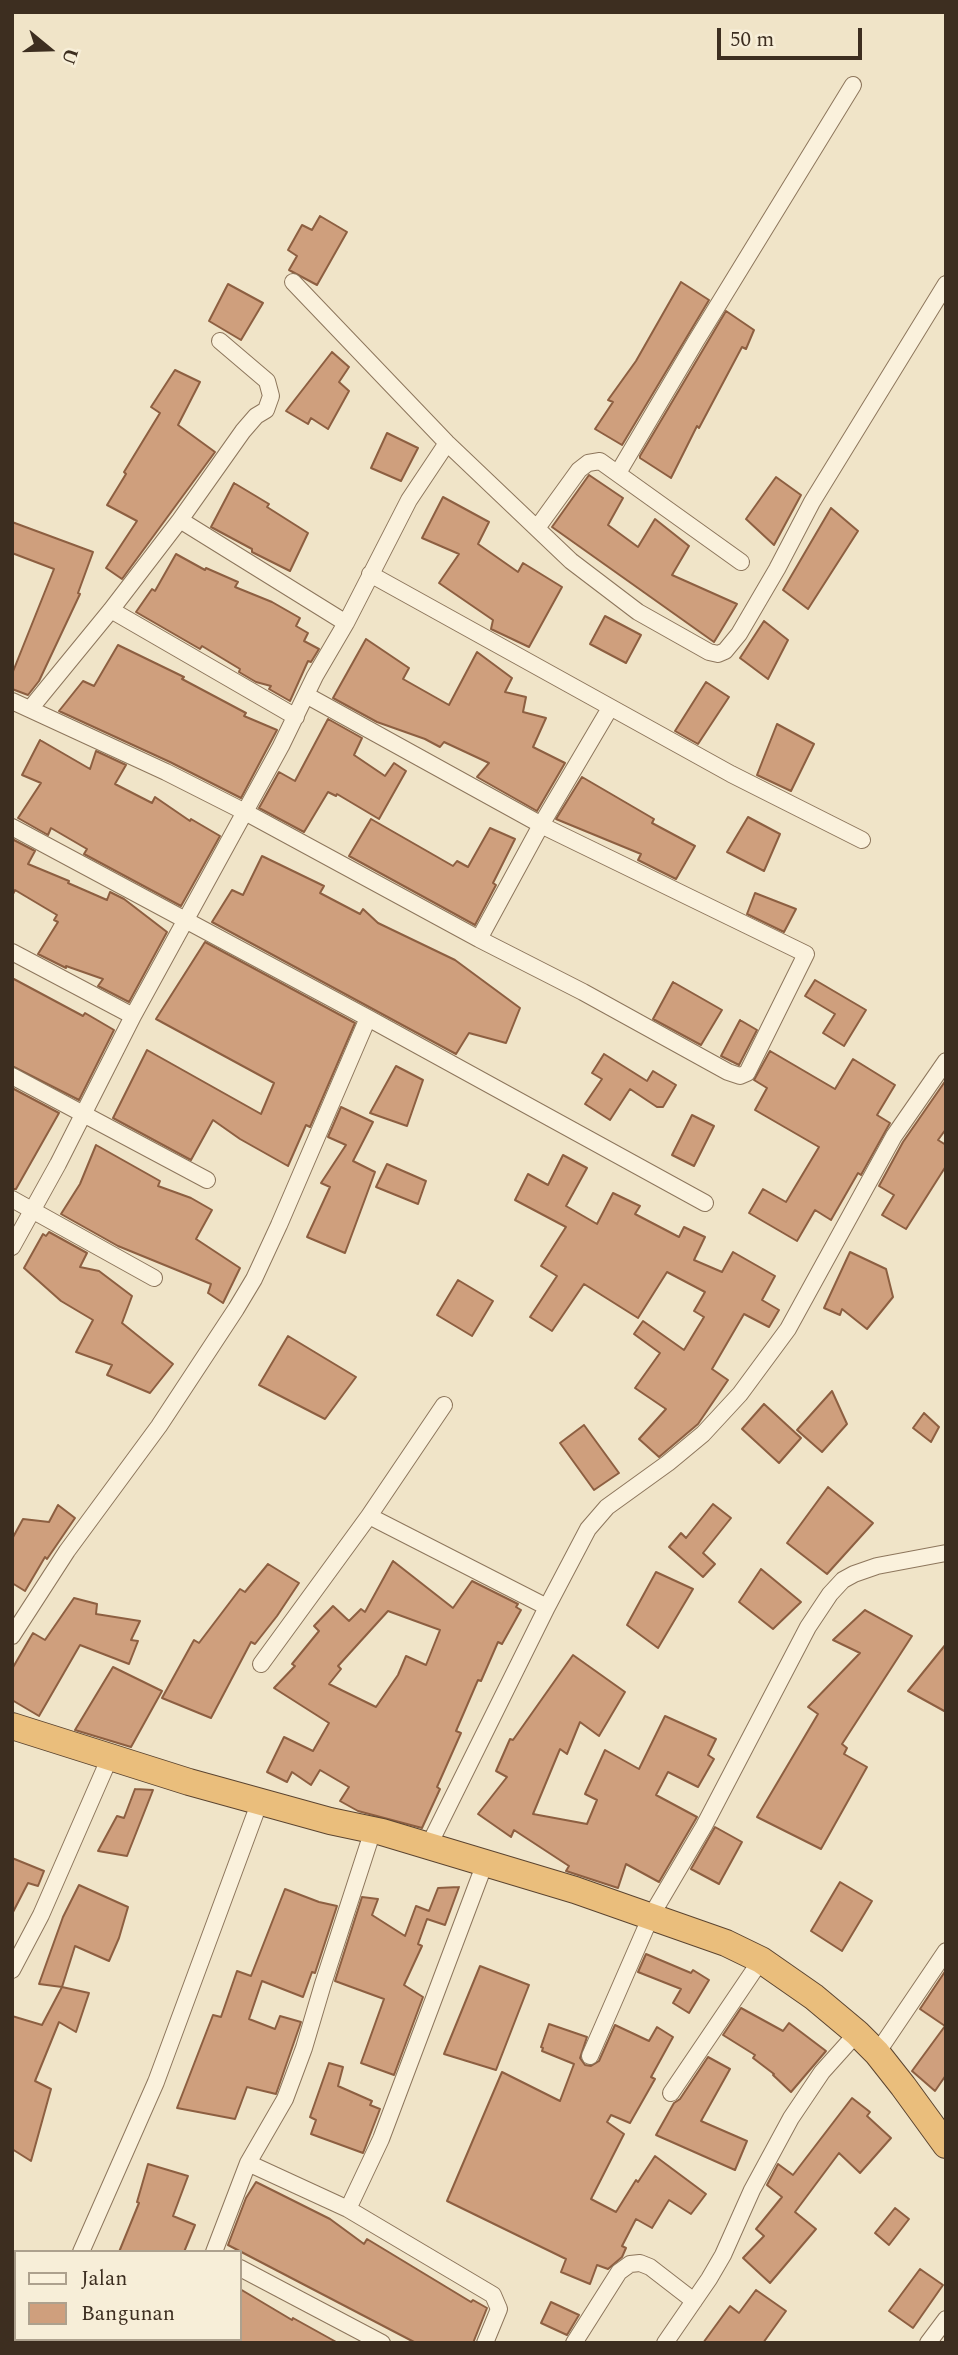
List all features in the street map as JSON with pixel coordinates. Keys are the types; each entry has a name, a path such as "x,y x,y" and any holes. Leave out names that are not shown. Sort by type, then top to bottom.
{"highway":[{"path":"12,1726 189,1782 330,1821 373,1830 575,1890 726,1943 761,1960 814,1997 857,2033 877,2053 946,2145"}],"street":[{"path":"618,472 853,85"},
{"path":"293,282 447,443 571,561 638,611 709,652 721,653 739,634 778,569 812,502 946,284"},
{"path":"30,709 180,520 243,431 256,416 266,410 270,400 270,386 220,341"},
{"path":"12,1247 410,500 447,443"},
{"path":"537,528 584,466 600,461 741,562"},
{"path":"180,520 346,623"},
{"path":"370,574 731,774 862,840"},
{"path":"111,610 296,717"},
{"path":"12,701 166,772 583,992 728,1072 743,1076 754,1061 806,954 541,825 306,695"},
{"path":"479,939 541,825 610,708"},
{"path":"12,827 705,1203"},
{"path":"12,952 134,1016"},
{"path":"12,1636 68,1551 159,1426 254,1279 368,1018"},
{"path":"428,1847 584,1535 607,1507 703,1434 740,1394 788,1329 894,1136 946,1060"},
{"path":"12,1076 207,1180"},
{"path":"12,1199 154,1278"},
{"path":"261,1664 369,1516 444,1405"},
{"path":"369,1516 547,1606"},
{"path":"590,2056 651,1916 704,1826 808,1627 836,1586 854,1574 877,1566 946,1553"},
{"path":"12,1970 41,1914 110,1757"},
{"path":"81,2250 156,2082 260,1801"},
{"path":"215,2250 248,2163 285,2099 304,2048 373,1830"},
{"path":"348,2209 381,2139 485,1863"},
{"path":"877,2053 946,1951"},
{"path":"671,2093 761,1960"},
{"path":"665,2343 723,2255 752,2190 791,2118 822,2072 857,2033"},
{"path":"248,2163 348,2209 493,2295 497,2299 499,2309 485,2343"},
{"path":"574,2343 619,2272 630,2264 640,2263 650,2267 694,2301"},
{"path":"242,2269 382,2343"},
{"path":"928,2343 946,2319"}],"building":[{"path":"320,216 347,232 317,285 289,270 297,256 288,250 302,225 312,230"},
{"path":"681,282 709,300 622,445 595,429 613,402 608,400 636,361"},
{"path":"228,284 263,303 241,340 209,321"},
{"path":"726,311 754,330 746,349 742,347 699,428 697,426 671,478 640,456"},
{"path":"332,352 349,367 339,382 349,391 328,429 311,418 308,424 286,411"},
{"path":"175,370 200,382 178,425 215,452 122,579 106,568 137,521 107,505 160,413 151,407"},
{"path":"387,433 418,448 401,481 371,468"},
{"path":"589,475 623,498 608,525 638,547 655,519 689,546 672,575 737,604 714,642 552,527"},
{"path":"776,477 801,495 774,545 746,519"},
{"path":"234,483 269,504 267,507 308,533 290,571 211,527"},
{"path":"443,497 489,522 478,544 518,572 523,563 562,587 529,647 491,629 493,620 439,583 459,554 422,538"},
{"path":"831,508 858,531 808,609 783,590"},
{"path":"12,522 93,552 78,593 80,594 39,681 28,695 12,689 12,674 54,569 12,553"},
{"path":"176,554 205,570 206,568 238,582 235,587 272,602 300,618 296,626 308,633 304,641 319,649 311,662 308,661 290,701 269,689 271,686 256,682 202,646 200,649 136,612 152,589 155,591"},
{"path":"605,616 641,635 626,663 590,644"},
{"path":"764,621 788,640 768,679 740,658"},
{"path":"366,639 409,668 403,679 449,705 477,652 512,678 505,692 526,697 523,712 546,718 533,747 565,763 537,811 477,777 489,763 444,742 440,747 377,722 333,698"},
{"path":"118,645 184,677 182,679 246,713 244,716 277,730 241,798 59,711 83,681 94,686"},
{"path":"706,682 729,697 698,744 675,731"},
{"path":"328,719 362,738 354,755 385,776 394,763 406,771 379,819 337,794 336,796 328,792 304,832 259,808 279,772 295,781"},
{"path":"777,724 814,744 791,791 757,775"},
{"path":"40,740 90,769 96,751 126,765 115,784 152,803 155,797 190,821 191,819 220,836 181,906 84,854 87,849 51,828 48,835 18,818 41,783 22,775"},
{"path":"582,777 654,819 652,823 695,846 676,879 638,860 641,854 556,819"},
{"path":"748,817 780,834 764,871 727,852"},
{"path":"371,819 453,866 457,861 468,867 490,828 515,839 493,883 496,885 475,925 349,856"},
{"path":"12,839 35,851 28,864 107,900 110,892 124,899 167,932 129,1002 98,986 103,979 66,968 38,954 58,922 54,920 57,915 15,890 12,896"},
{"path":"262,856 324,886 320,893 360,914 363,909 378,923 455,960 520,1008 506,1043 469,1033 456,1054 212,922 232,890 243,895"},
{"path":"755,893 796,909 784,932 747,914"},
{"path":"205,942 355,1023 310,1127 306,1125 288,1166 213,1120 191,1160 113,1118 147,1050 261,1114 274,1083 156,1019"},
{"path":"12,978 114,1030 79,1100 12,1066"},
{"path":"815,980 866,1010 844,1046 823,1033 835,1014 805,996"},
{"path":"673,982 722,1010 701,1045 653,1019"},
{"path":"740,1020 757,1030 739,1065 721,1056"},
{"path":"770,1051 835,1089 853,1059 895,1085 877,1115 890,1123 861,1175 858,1173 831,1220 815,1210 797,1241 749,1213 763,1189 786,1202 819,1147 755,1110 767,1088 754,1080"},
{"path":"604,1054 647,1081 653,1071 676,1085 663,1107 657,1107 630,1089 610,1120 585,1104 602,1079 592,1073"},
{"path":"396,1066 423,1080 407,1126 370,1113"},
{"path":"946,1080 946,1129 938,1140 946,1145 946,1166 906,1229 882,1215 894,1195 879,1186 903,1142"},
{"path":"12,1088 59,1113 16,1189 12,1189"},
{"path":"341,1107 373,1122 353,1161 375,1172 345,1253 307,1237 330,1187 321,1183 346,1145 328,1137"},
{"path":"692,1115 714,1126 694,1166 672,1155"},
{"path":"96,1145 160,1181 158,1186 191,1198 212,1210 196,1239 240,1268 223,1303 208,1293 211,1284 118,1246 61,1214 80,1184"},
{"path":"563,1155 587,1168 566,1206 597,1224 613,1193 640,1206 635,1214 679,1237 684,1227 705,1237 694,1260 722,1272 733,1252 775,1276 762,1300 779,1310 769,1327 744,1314 712,1369 728,1380 698,1424 659,1457 639,1439 666,1409 635,1388 660,1353 634,1334 643,1321 684,1350 704,1317 694,1311 705,1292 667,1272 638,1318 584,1284 552,1331 530,1317 557,1276 541,1266 566,1227 515,1200 528,1174 548,1185"},
{"path":"387,1164 426,1181 418,1204 376,1187"},
{"path":"49,1232 87,1253 80,1267 99,1271 132,1296 122,1323 173,1364 150,1393 107,1375 112,1365 76,1352 93,1320 61,1301 24,1268 43,1234 46,1236"},
{"path":"850,1252 886,1269 893,1297 867,1329 842,1309 840,1315 824,1308"},
{"path":"458,1280 493,1301 472,1336 437,1315"},
{"path":"288,1336 356,1377 325,1419 259,1385"},
{"path":"832,1391 847,1424 822,1452 797,1430"},
{"path":"764,1404 801,1438 779,1463 742,1429"},
{"path":"924,1413 939,1427 931,1442 913,1428"},
{"path":"584,1425 619,1473 594,1490 560,1443"},
{"path":"828,1487 873,1523 827,1574 787,1543"},
{"path":"713,1504 731,1518 703,1553 715,1564 703,1577 669,1547 681,1533 686,1538"},
{"path":"58,1505 75,1518 47,1559 45,1557 25,1591 12,1583 12,1539 23,1519 49,1522"},
{"path":"393,1561 453,1608 472,1581 518,1604 516,1607 521,1610 502,1644 498,1642 481,1681 478,1680 456,1731 461,1733 437,1787 440,1789 422,1828 358,1811 340,1801 349,1787 320,1770 311,1785 292,1772 287,1782 267,1772 284,1737 313,1751 329,1723 274,1688 295,1666 292,1664 319,1631 314,1626 333,1606 349,1621 361,1609 365,1612","holes":["388,1611 440,1630 426,1665 406,1656 398,1675 376,1707 329,1684 341,1669 338,1666"]},
{"path":"268,1564 299,1583 255,1644 251,1642 211,1718 162,1698 194,1640 199,1643 240,1589 245,1592"},
{"path":"761,1569 801,1602 773,1629 739,1602"},
{"path":"656,1572 693,1589 658,1648 627,1625"},
{"path":"74,1598 97,1604 96,1614 140,1621 131,1640 138,1641 129,1664 80,1645 39,1716 12,1700 12,1669 33,1633 45,1640"},
{"path":"865,1610 912,1636 842,1744 847,1748 844,1754 867,1767 821,1849 757,1817 818,1714 808,1707 860,1653 833,1640"},
{"path":"946,1644 946,1712 908,1691"},
{"path":"573,1655 625,1692 599,1736 580,1722 567,1754 560,1749 533,1814 587,1824 597,1800 585,1794 605,1750 639,1769 665,1716 716,1739 708,1755 714,1759 698,1787 668,1772 656,1795 697,1817 659,1882 626,1864 618,1888 566,1871 569,1866 514,1830 511,1837 478,1814 507,1777 496,1771 510,1739 513,1740"},
{"path":"113,1667 162,1691 131,1747 75,1730"},
{"path":"135,1789 153,1790 127,1856 98,1851 117,1816 124,1818"},
{"path":"715,1827 742,1842 719,1884 691,1869"},
{"path":"12,1858 44,1871 38,1886 28,1883 12,1914"},
{"path":"840,1882 872,1901 842,1951 811,1931"},
{"path":"79,1885 128,1907 119,1938 109,1961 75,1946 62,1987 39,1984 63,1917"},
{"path":"459,1887 445,1925 427,1919 418,1944 422,1946 404,1985 423,1997 394,2075 361,2063 384,1999 335,1981 362,1897 378,1899 372,1915 405,1936 416,1906 429,1911 438,1888"},
{"path":"285,1889 337,1906 315,1973 312,1972 303,1997 262,1981 249,2019 275,2029 280,2016 301,2022 276,2094 247,2087 235,2119 177,2108 213,2015 221,2017 237,1971 251,1976"},
{"path":"646,1954 691,1973 693,1970 709,1980 689,2013 673,2003 681,1989 638,1972"},
{"path":"480,1966 529,1985 496,2070 444,2054"},
{"path":"946,1970 946,2075 935,2091 912,2071 945,2026 920,2009"},
{"path":"62,1987 89,1993 76,2032 59,2022 35,2081 51,2089 31,2161 12,2149 12,2016 42,2025"},
{"path":"741,2008 783,2031 789,2023 826,2051 791,2092 753,2058 755,2055 723,2035"},
{"path":"549,2024 587,2037 580,2058 585,2065 591,2066 599,2061 615,2025 649,2041 657,2027 673,2037 651,2077 655,2079 630,2123 611,2115 607,2122 624,2134 591,2199 616,2212 655,2156 706,2194 691,2214 669,2200 652,2228 636,2219 622,2246 626,2248 622,2257 608,2269 597,2265 590,2284 561,2272 566,2259 447,2201 502,2072 560,2101 574,2064 542,2051"},
{"path":"708,2057 730,2069 701,2121 747,2141 735,2170 656,2135 674,2103 680,2099"},
{"path":"329,2063 343,2067 338,2086 372,2101 370,2105 380,2109 363,2153 311,2134 316,2120 310,2117"},
{"path":"852,2098 870,2112 867,2116 891,2138 860,2173 839,2153 795,2212 816,2229 770,2283 743,2258 764,2236 756,2229 782,2197 767,2185 778,2164 793,2175"},
{"path":"148,2164 188,2176 173,2216 195,2225 185,2250 120,2250 139,2203 137,2202"},
{"path":"256,2182 330,2219 364,2244 367,2239 471,2302 473,2300 487,2308 473,2343 416,2343 228,2245 246,2198"},
{"path":"895,2208 909,2219 889,2245 875,2233"},
{"path":"920,2269 943,2285 913,2328 889,2311"},
{"path":"242,2290 338,2343 240,2343"},
{"path":"756,2290 786,2311 763,2343 703,2343 730,2306 739,2313"},
{"path":"551,2302 579,2315 567,2335 541,2323"}]}
